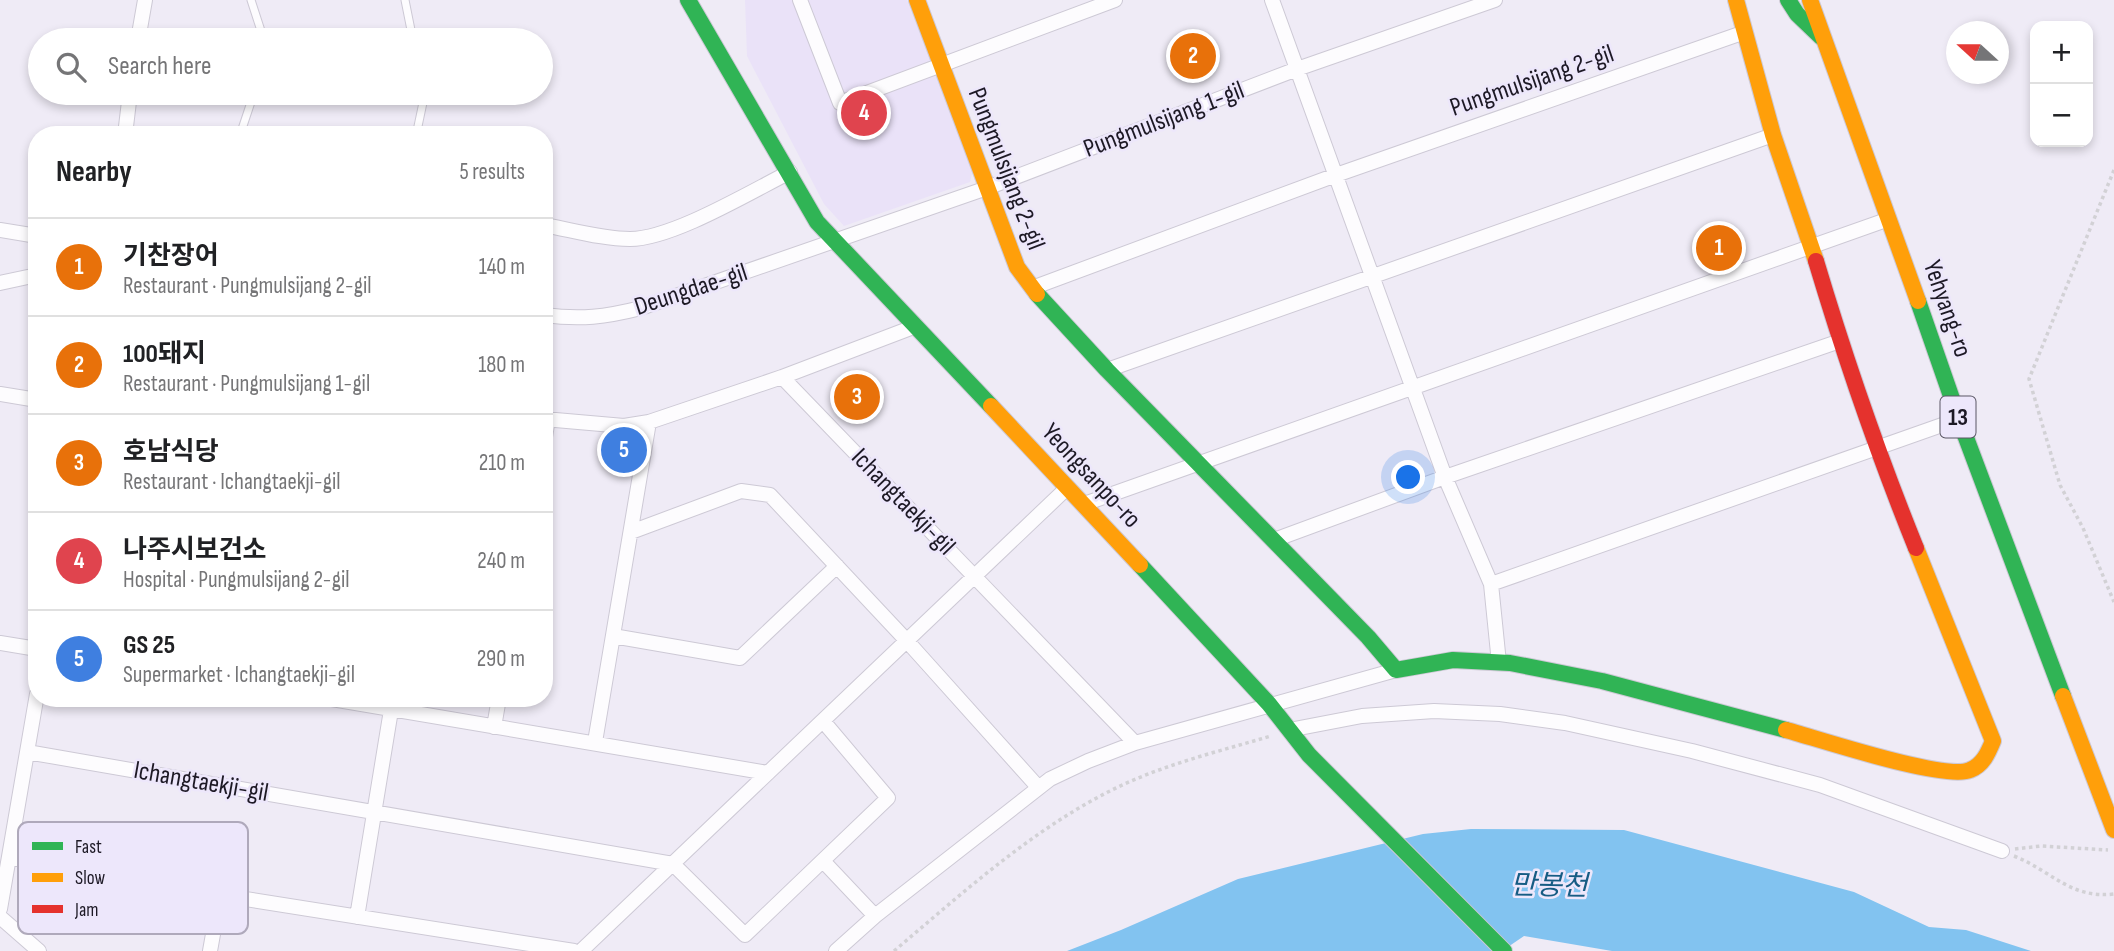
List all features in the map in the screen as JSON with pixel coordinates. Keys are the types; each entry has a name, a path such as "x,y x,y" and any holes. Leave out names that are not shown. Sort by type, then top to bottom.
{"street":[{"path":"140,28 145,0"},
{"name":"Yeongsanpo-ro","path":"688,0 817,222 1084,504 1269,705 1309,755 1504,951"},
{"path":"800,0 840,103 940,66"},
{"name":"Pungmulsijang 2-gil","path":"917,0 1017,267 1032,288 1107,369 1368,637 1396,670"},
{"name":"Pungmulsijang 2-gil","path":"940,66 1115,0"},
{"path":"1272,0 1445,477 1491,584 1499,663"},
{"name":"Pungmulsijang 1-gil","path":"834,241 986,188 1297,69 1494,0"},
{"path":"835,951 1038,787 1088,761 1135,743 1435,661 1478,660 1539,669 1649,694 1950,774 1966,773 1978,768 1988,756 1993,741 1876,448 1812,246 1773,135 1736,0"},
{"path":"1788,0 1797,14 1825,41"},
{"name":"Yehyang-ro","path":"1810,0 1959,419 2114,830"},
{"path":"1821,0 1825,41"},
{"name":"Pungmulsijang 2-gil","path":"1032,288 1336,175 1745,32"},
{"path":"126,126 129,105"},
{"path":"1107,369 1773,135"},
{"path":"553,227 608,237 632,239 649,236 683,225 790,172"},
{"path":"1084,504 1889,219"},
{"path":"0,230 28,235"},
{"name":"Deungdae-gil","path":"553,316 575,320 605,317 640,308 834,241"},
{"path":"0,283 28,277"},
{"path":"553,420 624,426 649,422 782,377 916,326"},
{"path":"1274,540 1445,477 1840,341"},
{"name":"Ichangtaekji-gil","path":"782,377 1135,743"},
{"path":"0,396 28,399"},
{"path":"1491,584 1959,419"},
{"path":"595,742 649,422"},
{"name":"Ichangtaekji-gil","path":"581,951 1068,487"},
{"path":"631,532 741,491 769,495 907,641 1038,787"},
{"path":"613,636 740,658 836,566"},
{"path":"0,643 28,648"},
{"path":"0,909 35,707"},
{"path":"357,916 391,707"},
{"path":"405,707 494,727 768,773"},
{"path":"494,727 497,707"},
{"path":"1289,730 1363,716 1404,712 1466,711 1565,723 1692,751 1820,785 2003,851"},
{"path":"673,864 745,935 824,862 888,798 823,721"},
{"name":"Ichangtaekji-gil","path":"27,752 673,864"},
{"path":"9,857 18,859"},
{"path":"824,862 875,916"},
{"path":"248,899 574,951"},
{"path":"0,917 18,933"},
{"path":"20,934 39,951"}],"lane":[{"path":"405,0 411,28"},
{"path":"252,1 260,28"},
{"path":"241,126 249,105"},
{"path":"418,126 422,105"}],"path":[{"path":"2114,170 2029,379 2060,485 2083,528 2114,602"},
{"path":"894,951 963,893 1074,810 1121,785 1289,730"},
{"path":"2003,851 2041,846 2114,850"},
{"path":"2003,851 2033,863 2064,885 2095,896 2114,894"}],"shaded area":[{"path":"745,0 907,0 973,170 970,182 844,226 824,204 747,56"}],"water":[{"name":"만봉천","path":"1471,829 1624,830 1854,892 1929,927 1966,930 2031,951 1612,951 1524,936 1502,951 1067,951 1238,879 1423,834"}],"traffic: fast":[{"path":"688,0 817,222 991,406"},
{"path":"1788,0 1797,14 1821,37"},
{"path":"1037,294 1107,370 1368,637 1396,670 1453,660 1510,663 1602,681 1786,730"},
{"path":"1918,301 1959,419 2063,696"},
{"path":"1140,565 1269,704 1309,755 1504,951"}],"traffic: slow":[{"path":"917,0 1017,267 1037,294"},
{"path":"1736,0 1773,135 1816,261"},
{"path":"1810,0 1918,301"},
{"path":"991,406 1140,565"},
{"path":"1786,730 1881,758 1935,770 1970,770 1984,758 1993,741 1916,548"},
{"path":"2063,696 2114,830"}],"traffic: jam":[{"path":"1816,261 1863,406 1916,548"}],"place":[{"name":"100돼지","path":"1193,56"},
{"name":"나주시보건소","path":"864,113"},
{"name":"기찬장어","path":"1719,248"},
{"name":"호남식당","path":"857,397"},
{"name":"GS 25","path":"624,450"}]}
